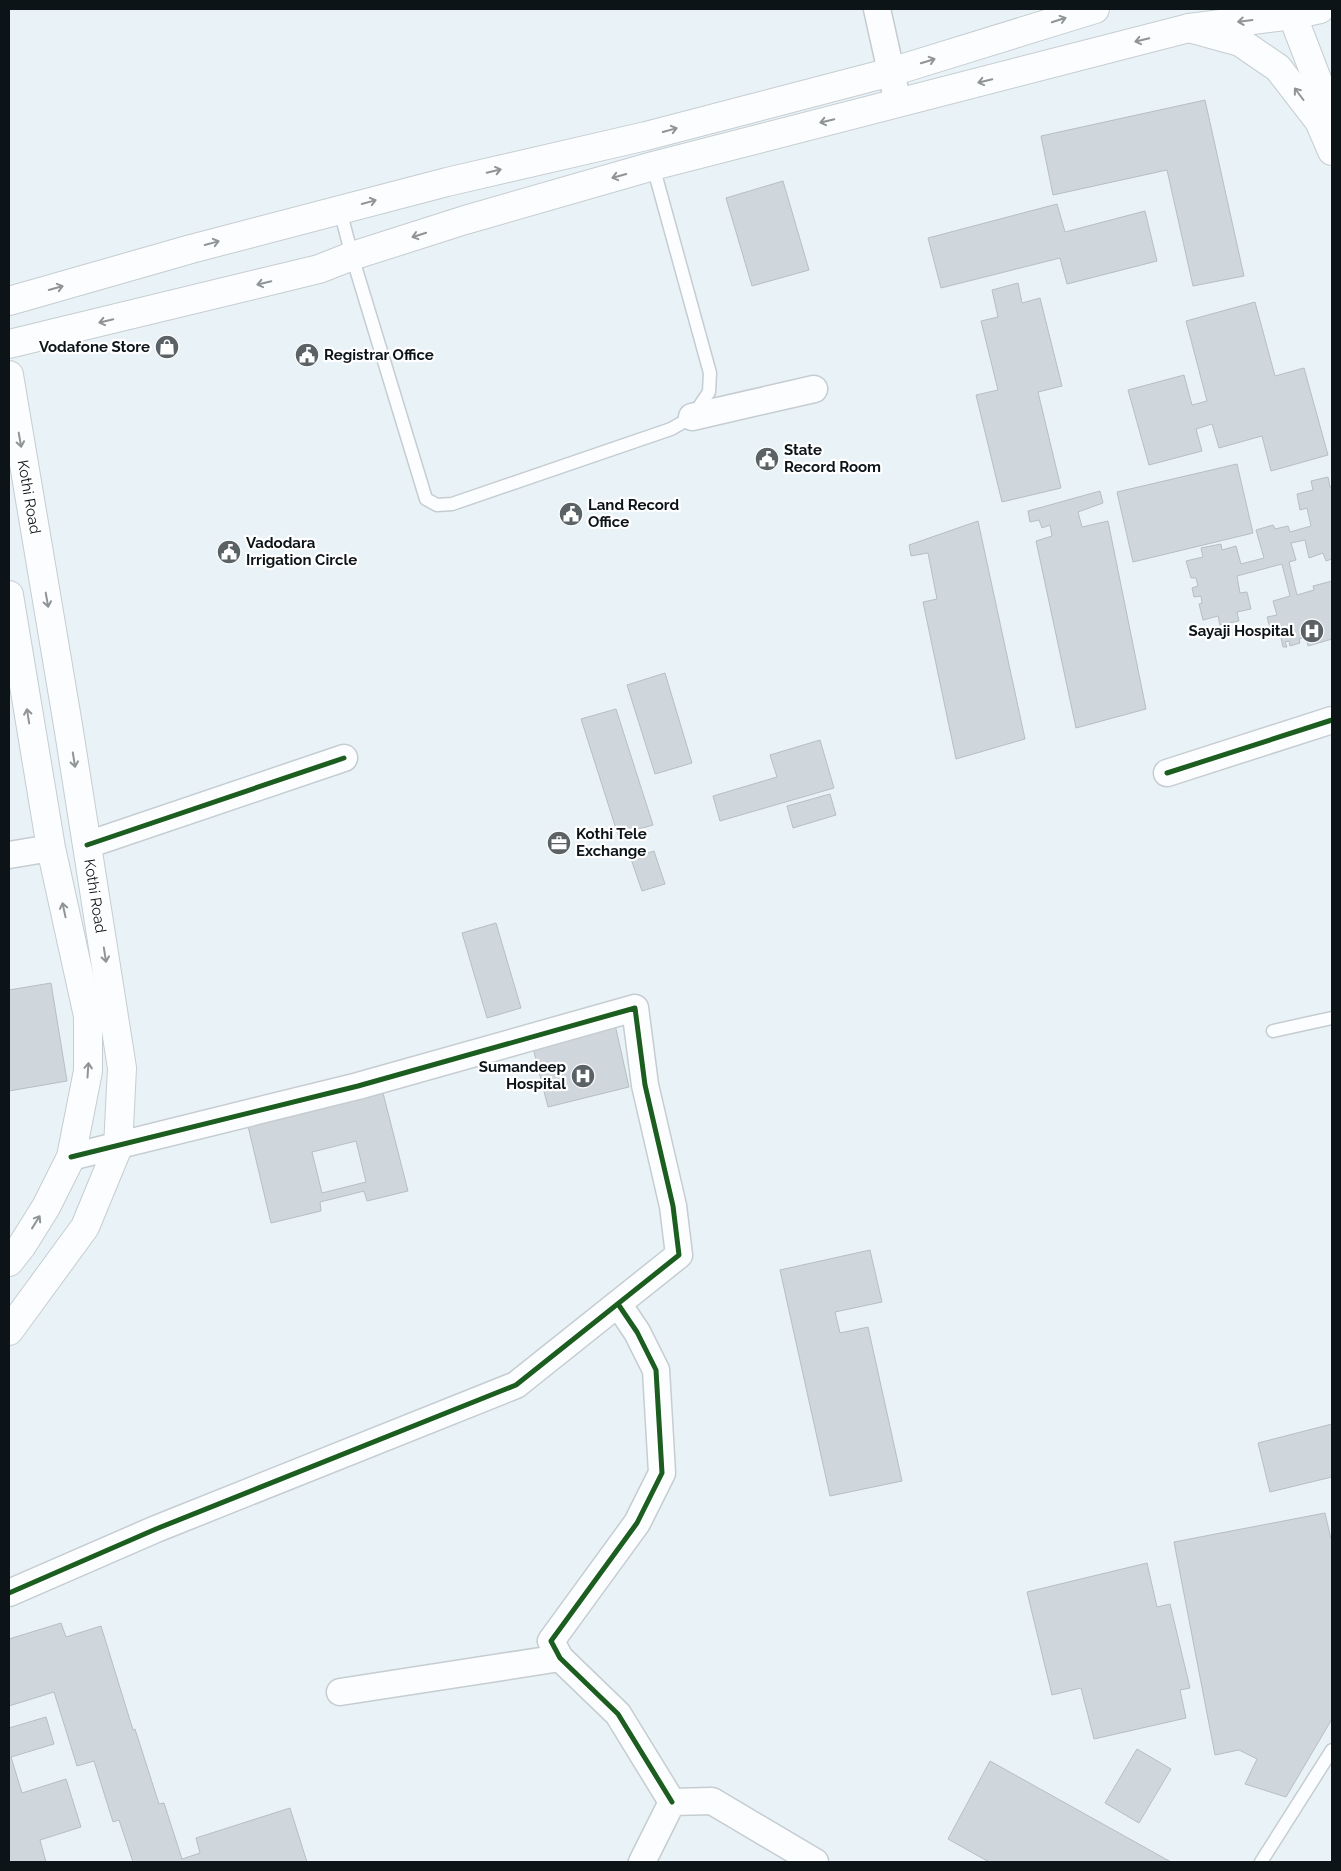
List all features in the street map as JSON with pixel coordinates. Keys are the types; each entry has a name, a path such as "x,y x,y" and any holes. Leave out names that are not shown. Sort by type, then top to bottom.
{"main road":[{"path":"9,301 191,249 447,182 646,136 891,72 1095,9"},
{"path":"9,344 319,269 352,256 465,220 653,166 1189,28 1320,9"},
{"path":"1291,12 1325,100 1332,134"},
{"path":"1189,28 1240,42 1278,68 1319,121 1332,151"},
{"name":"Kothi Road","path":"9,374 122,1068 118,1147 85,1228 9,1331"},
{"name":"Kothi Road","path":"9,1262 21,1247 46,1207 71,1158 88,1071 88,1016 51,848 10,605"}],"street":[{"path":"877,9 898,103"},
{"path":"692,417 814,389"},
{"path":"1167,773 1332,720"},
{"path":"87,846 344,758"},
{"path":"9,855 51,848"},
{"path":"9,1593 165,1525 516,1385 679,1255 673,1206 645,1086 635,1008 358,1086 71,1158"},
{"path":"618,1304 637,1332 656,1370 662,1473 637,1522 551,1641 560,1658 618,1714 672,1802"},
{"path":"340,1692 560,1658"},
{"path":"672,1802 712,1801 815,1862"},
{"path":"642,1862 672,1802"}],"lane":[{"path":"340,210 352,256 426,499 437,505 452,504 671,429 692,417 709,392 710,373 653,166"},
{"path":"1273,1032 1332,1018"},
{"path":"1261,1862 1332,1750"}],"building":[{"path":"1205,100 1244,276 1193,286 1167,170 1053,195 1041,136"},
{"path":"783,181 809,270 752,286 726,198"},
{"path":"1057,204 1065,232 1145,211 1157,261 1067,284 1060,258 941,288 928,238"},
{"path":"1018,283 1022,303 1040,298 1062,386 1038,392 1061,488 1002,502 976,395 998,390 981,321 998,317 992,290"},
{"path":"1255,302 1275,376 1304,368 1328,455 1271,471 1262,436 1219,448 1212,424 1196,429 1202,451 1149,465 1128,390 1184,375 1192,405 1207,401 1186,321"},
{"path":"1237,464 1253,533 1133,562 1117,492"},
{"path":"1328,477 1330,487 1332,486 1332,559 1326,561 1323,553 1309,558 1305,540 1291,543 1296,560 1289,562 1297,595 1314,590 1313,586 1332,581 1332,639 1308,646 1306,637 1299,639 1300,643 1290,646 1289,641 1285,642 1287,647 1283,647 1280,633 1272,635 1267,617 1277,615 1273,601 1290,596 1282,564 1237,576 1240,593 1247,592 1251,609 1237,612 1239,621 1220,625 1218,616 1203,620 1199,604 1202,603 1201,596 1194,597 1192,588 1198,586 1196,578 1191,578 1186,561 1203,557 1201,548 1221,544 1222,550 1236,546 1241,564 1264,558 1256,530 1273,525 1275,529 1288,526 1290,532 1311,526 1307,508 1300,510 1297,494 1313,490 1311,481"},
{"path":"1100,491 1103,503 1078,512 1082,527 1108,521 1146,709 1076,728 1036,541 1052,536 1050,525 1042,528 1039,520 1030,522 1028,511"},
{"path":"978,521 1025,739 956,759 923,602 937,599 928,553 911,556 909,545"},
{"path":"665,673 692,763 655,774 627,685"},
{"path":"616,709 653,825 618,835 581,719"},
{"path":"820,740 834,788 720,821 713,796 777,777 770,755"},
{"path":"830,794 836,815 793,828 787,806"},
{"path":"654,851 665,884 642,891 631,859"},
{"path":"496,923 521,1008 487,1018 462,933"},
{"path":"51,983 67,1081 9,1091 9,990"},
{"path":"614,1020 629,1087 548,1107 531,1040"},
{"path":"383,1093 408,1191 367,1201 364,1191 320,1202 321,1211 271,1223 248,1126","holes":["356,1141 366,1182 322,1193 312,1152"]},
{"path":"870,1250 882,1302 835,1312 840,1333 868,1327 902,1481 830,1496 780,1270"},
{"path":"1332,1424 1332,1477 1270,1492 1258,1443"},
{"path":"1325,1513 1332,1538 1332,1719 1286,1797 1245,1784 1257,1759 1239,1750 1215,1755 1174,1542"},
{"path":"1147,1563 1157,1607 1170,1604 1190,1688 1180,1690 1186,1718 1094,1739 1081,1688 1052,1695 1027,1592"},
{"path":"61,1623 66,1637 101,1626 133,1730 135,1729 159,1804 164,1803 182,1859 200,1853 196,1838 290,1808 307,1862 133,1862 119,1820 113,1822 94,1761 77,1766 54,1692 9,1706 9,1639"},
{"path":"46,1717 54,1744 11,1757 22,1793 66,1779 81,1827 40,1840 46,1862 9,1862 9,1728"},
{"path":"1137,1749 1171,1769 1139,1823 1105,1803"},
{"path":"990,1761 1171,1862 989,1862 948,1839"}],"cycle path":[{"path":"1167,773 1332,720"},
{"path":"87,845 344,758"},
{"path":"9,1593 156,1529 516,1385 679,1255 673,1206 645,1085 635,1008 358,1086 71,1157"},
{"path":"618,1304 637,1332 656,1370 662,1473 637,1523 551,1641 560,1658 618,1714 672,1802"}],"place":[{"name":"Vodafone Store","path":"167,347"},
{"name":"Registrar Office","path":"307,355"},
{"name":"State Record Room","path":"767,459"},
{"name":"Land Record Office","path":"571,514"},
{"name":"Vadodara Irrigation Circle","path":"229,552"},
{"name":"Sayaji Hospital","path":"1312,631"},
{"name":"Kothi Tele Exchange","path":"559,843"},
{"name":"Sumandeep Hospital","path":"583,1076"}]}
